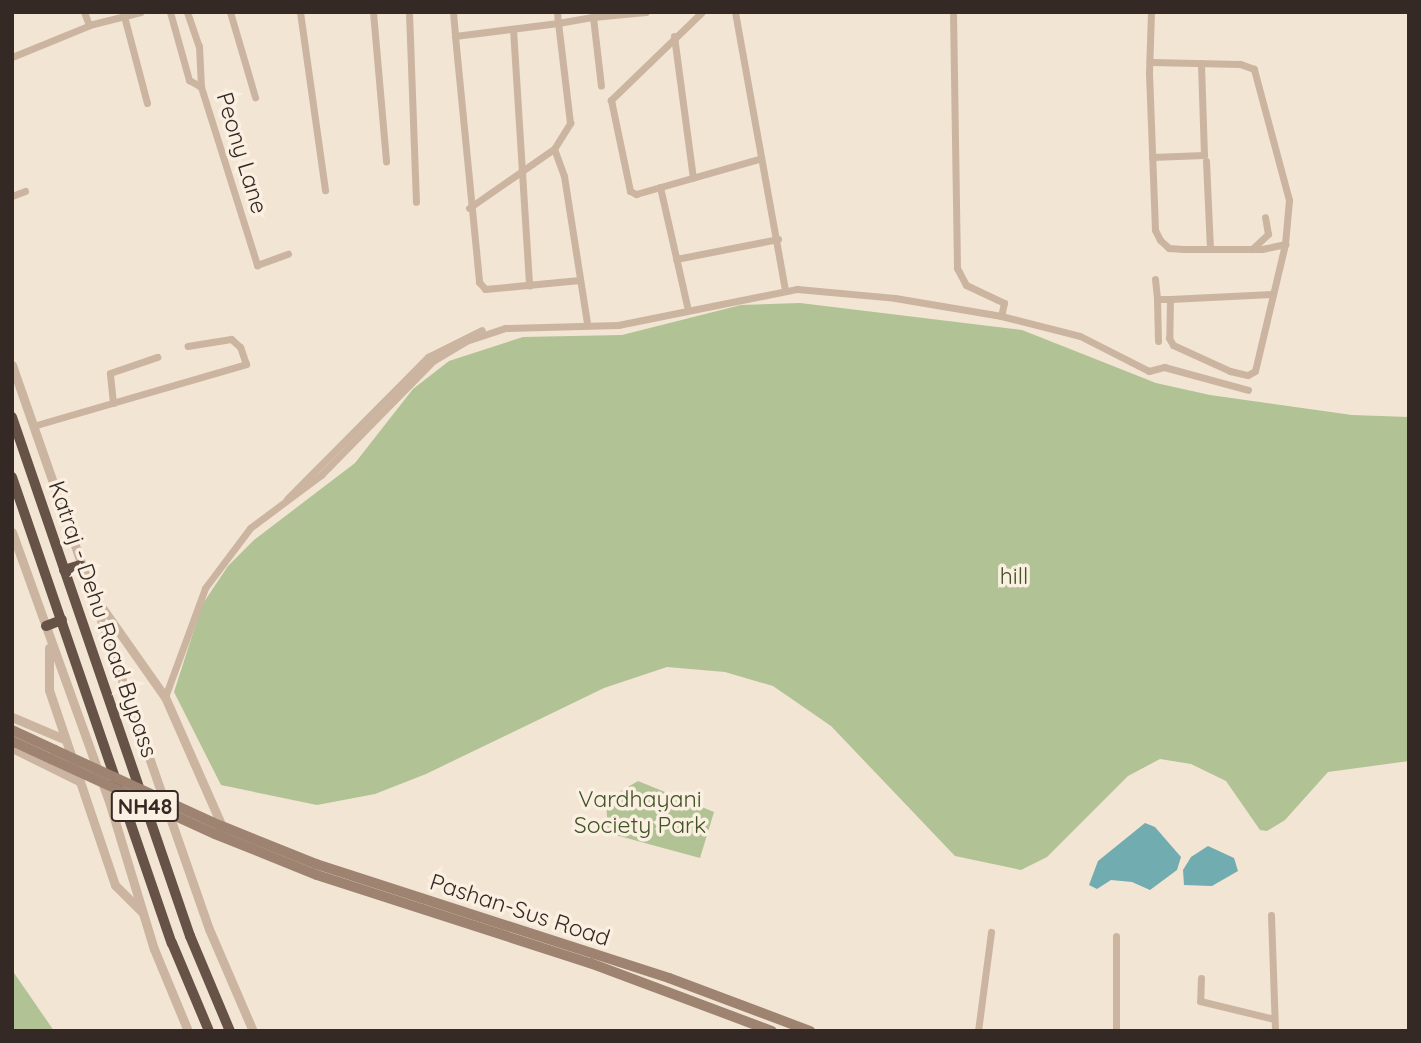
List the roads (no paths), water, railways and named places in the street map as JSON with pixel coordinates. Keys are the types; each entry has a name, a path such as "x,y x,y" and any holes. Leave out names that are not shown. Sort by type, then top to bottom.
{"highway":[{"name":"Katraj - Dehu Road Bypass","path":"12,417 190,936 230,1031"},
{"name":"Katraj - Dehu Road Bypass","path":"12,477 172,943 209,1031"},
{"path":"64,570 80,565"},
{"path":"46,626 62,620"}],"main road":[{"path":"12,730 53,755"},
{"path":"12,741 53,755 219,829"},
{"name":"Pashan-Sus Road","path":"219,829 316,864 670,974 810,1031"},
{"name":"Pashan-Sus Road","path":"219,829 317,875 664,990 772,1031"}],"street":[{"path":"84,12 89,25"},
{"path":"12,57 89,25 141,12"},
{"path":"170,12 189,80 201,87"},
{"name":"Peony Lane","path":"187,12 199,46 201,87 257,265 288,254"},
{"path":"230,12 255,97"},
{"path":"300,12 325,190"},
{"path":"373,12 386,160"},
{"path":"409,12 416,202"},
{"path":"453,12 469,208 479,282 485,289 580,280"},
{"path":"469,208 554,149 570,123 557,12"},
{"path":"454,36 646,12"},
{"path":"702,12 674,36 611,100 629,191 636,194 760,159"},
{"path":"734,12 760,159 778,239 784,290"},
{"path":"953,12 957,268 966,285 1004,303 1001,316"},
{"path":"1151,12 1152,157 1160,240 1169,248 1252,249 1285,244"},
{"path":"124,16 147,103"},
{"path":"593,18 601,86"},
{"path":"513,29 529,286"},
{"path":"674,36 693,178"},
{"path":"1151,62 1201,63 1254,69 1289,200 1285,244 1255,371 1248,375 1173,345 1170,299"},
{"path":"1152,157 1204,155 1201,63"},
{"path":"554,149 564,176 587,323"},
{"path":"1206,160 1210,249"},
{"path":"660,187 687,306"},
{"path":"12,196 25,191"},
{"path":"1252,249 1268,234 1265,217"},
{"path":"676,260 778,239"},
{"path":"1155,279 1158,341"},
{"path":"285,502 291,490 448,344 511,323 587,323 777,287 784,290"},
{"path":"165,697 205,588 250,528 362,438 423,369 466,341 505,328 618,325 784,290 895,298 1001,316 1080,336 1149,370 1164,367 1248,390"},
{"path":"1157,299 1273,294"},
{"path":"33,426 246,364 240,347 231,339 188,346"},
{"path":"113,403 110,373 157,357"},
{"path":"12,365 209,929 253,1031"},
{"path":"12,532 108,798 143,913 187,1031"},
{"path":"91,592 165,697 214,805 219,829"},
{"path":"49,639 49,690 114,885 143,913"},
{"path":"12,717 64,739"},
{"path":"12,748 79,782"},
{"path":"1271,915 1275,1031"},
{"path":"978,1031 991,932"},
{"path":"1116,936 1116,1031"},
{"path":"664,990 670,974"},
{"path":"1201,978 1200,1001 1274,1019"}],"water":[{"path":"1145,823 1155,827 1181,857 1177,870 1150,890 1132,882 1111,880 1097,889 1089,885 1098,861"},
{"path":"1208,846 1234,858 1238,871 1212,886 1184,885 1183,870 1191,857"}],"park label":[{"name":"hill","path":"1014,576"},
{"name":"Vardhayani Society Park","path":"640,812"}]}
